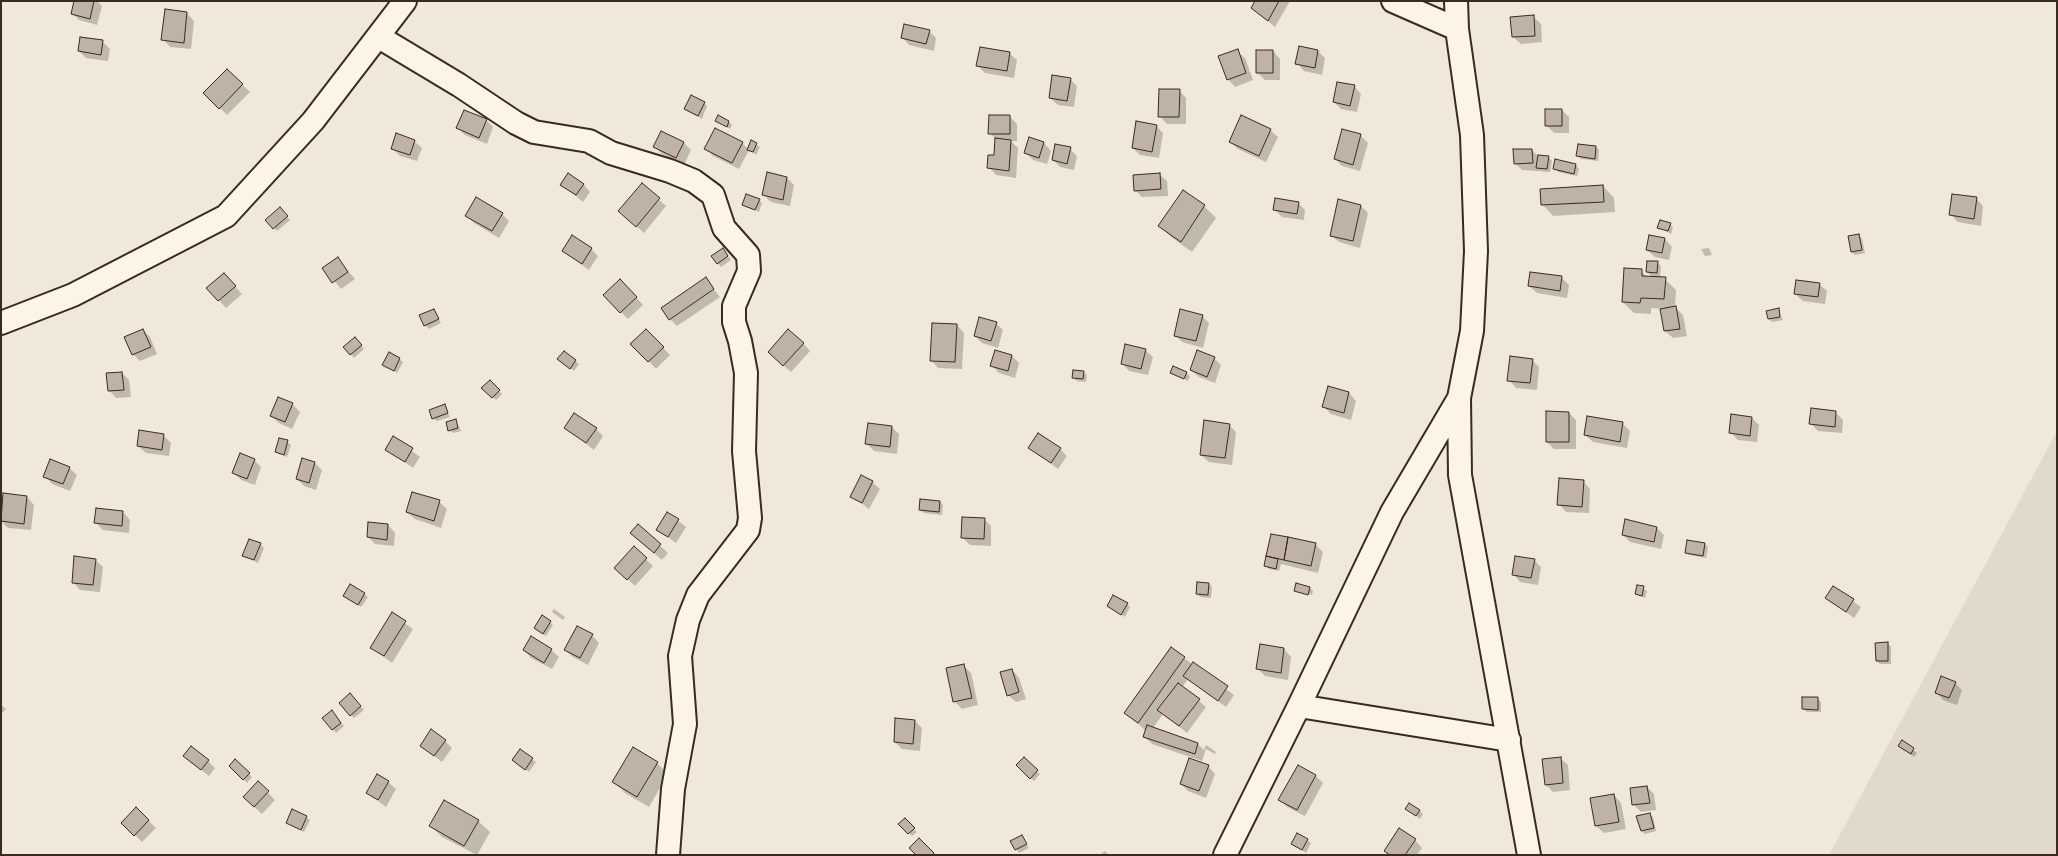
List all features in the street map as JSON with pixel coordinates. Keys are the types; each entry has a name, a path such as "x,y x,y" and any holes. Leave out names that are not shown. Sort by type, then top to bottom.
{"street":[{"path":"1,323 73,295 226,216 313,121 405,1"},
{"path":"1393,1 1457,29"},
{"path":"1456,1 1457,29 1472,135 1476,250 1472,331 1459,398 1460,475 1529,855"},
{"path":"379,37 460,85 516,123 534,132 589,141 610,153 670,171 694,181 713,195 724,228 748,255 749,271 734,306 734,322 746,373 744,450 750,518 748,530 740,544 698,595 688,620 680,656 685,724 673,789 668,855"},
{"path":"1225,855 1392,512 1459,398"},
{"path":"1299,706 1509,740"}],"shaded area":[{"path":"2057,431 2057,855 1829,855"}],"building":[{"path":"74,1 94,1 90,19 71,14"},
{"path":"1255,1 1279,1 1268,21 1251,8"},
{"path":"165,9 187,12 184,43 161,40"},
{"path":"1534,15 1535,36 1512,37 1510,17"},
{"path":"904,24 930,30 926,44 901,38"},
{"path":"80,37 103,40 101,55 78,51"},
{"path":"1299,46 1318,50 1315,68 1295,64"},
{"path":"980,47 1010,52 1007,71 976,66"},
{"path":"1238,49 1246,73 1227,80 1218,56"},
{"path":"1256,50 1273,50 1273,73 1256,73"},
{"path":"227,69 243,84 219,109 203,93"},
{"path":"1052,75 1071,78 1067,101 1049,98"},
{"path":"1337,82 1355,85 1350,106 1333,102"},
{"path":"1159,89 1180,89 1179,117 1158,117"},
{"path":"691,95 705,102 698,116 684,109"},
{"path":"1545,109 1562,109 1562,126 1545,126"},
{"path":"464,110 487,119 479,138 456,128"},
{"path":"718,115 729,121 727,127 715,121"},
{"path":"989,115 1010,115 1010,134 988,134"},
{"path":"1241,115 1271,129 1259,156 1229,142"},
{"path":"1136,121 1157,125 1152,152 1132,148"},
{"path":"715,128 743,142 732,163 704,149"},
{"path":"1342,129 1361,134 1353,165 1334,159"},
{"path":"661,131 684,142 676,158 653,147"},
{"path":"396,133 415,140 410,155 391,149"},
{"path":"1029,137 1044,142 1039,158 1024,153"},
{"path":"995,138 1011,140 1009,171 987,168 988,155 994,155"},
{"path":"751,140 757,143 753,152 747,150"},
{"path":"1055,144 1071,147 1067,164 1052,160"},
{"path":"1578,144 1596,146 1595,159 1576,156"},
{"path":"1513,149 1532,149 1533,163 1514,164"},
{"path":"1538,155 1549,156 1547,169 1536,168"},
{"path":"1555,159 1576,164 1574,174 1553,169"},
{"path":"767,172 787,177 783,200 762,195"},
{"path":"568,173 584,184 576,195 560,185"},
{"path":"1160,173 1161,189 1134,191 1133,175"},
{"path":"642,183 660,198 636,227 618,211"},
{"path":"1603,185 1604,202 1541,205 1540,189"},
{"path":"1183,190 1205,205 1181,242 1158,226"},
{"path":"746,194 760,199 755,210 742,205"},
{"path":"1952,194 1977,197 1974,219 1949,215"},
{"path":"476,197 503,213 492,231 465,216"},
{"path":"1275,198 1299,202 1297,214 1273,210"},
{"path":"1338,199 1361,205 1353,241 1330,236"},
{"path":"280,207 288,216 273,229 265,220"},
{"path":"1660,220 1671,223 1668,231 1657,228"},
{"path":"1859,234 1862,250 1851,252 1848,236"},
{"path":"572,235 592,248 582,264 562,251"},
{"path":"1649,235 1665,238 1662,253 1646,250"},
{"path":"723,248 728,256 717,264 711,256"},
{"path":"338,257 348,272 332,283 322,268"},
{"path":"1647,261 1658,261 1657,273 1646,272"},
{"path":"1624,268 1642,269 1642,276 1666,277 1664,299 1641,298 1640,303 1622,302"},
{"path":"1530,272 1562,276 1560,291 1528,286"},
{"path":"224,273 236,286 218,301 206,288"},
{"path":"706,277 714,289 669,320 661,308"},
{"path":"620,279 637,297 620,313 603,295"},
{"path":"1796,280 1820,283 1818,297 1794,294"},
{"path":"1676,306 1680,329 1664,331 1660,309"},
{"path":"1779,308 1780,317 1768,319 1766,311"},
{"path":"434,309 439,319 424,326 419,315"},
{"path":"1180,309 1203,315 1196,341 1174,336"},
{"path":"979,317 997,322 991,341 974,336"},
{"path":"932,323 957,324 955,362 930,361"},
{"path":"143,329 151,347 132,355 124,337"},
{"path":"646,329 664,347 648,362 630,344"},
{"path":"788,329 804,343 783,366 768,352"},
{"path":"355,337 362,345 350,355 343,347"},
{"path":"1125,344 1146,349 1141,369 1121,364"},
{"path":"995,350 1012,355 1008,371 990,366"},
{"path":"1197,350 1215,357 1207,377 1190,370"},
{"path":"564,351 576,360 570,369 557,359"},
{"path":"389,352 400,358 394,371 382,365"},
{"path":"1510,356 1533,359 1530,383 1507,381"},
{"path":"1173,366 1187,372 1184,379 1170,373"},
{"path":"1073,370 1084,371 1083,379 1072,378"},
{"path":"122,372 124,390 108,391 106,373"},
{"path":"490,380 500,390 492,398 481,388"},
{"path":"1328,386 1349,392 1344,413 1322,407"},
{"path":"278,397 293,403 285,422 270,416"},
{"path":"445,404 448,413 432,419 429,410"},
{"path":"1811,408 1836,411 1835,427 1809,424"},
{"path":"1546,411 1569,412 1569,442 1546,442"},
{"path":"574,413 597,428 586,443 564,428"},
{"path":"1731,414 1752,417 1750,436 1729,433"},
{"path":"1587,416 1623,422 1620,442 1584,435"},
{"path":"456,419 458,428 448,431 446,422"},
{"path":"1204,420 1230,424 1225,458 1200,455"},
{"path":"868,423 892,426 890,447 865,444"},
{"path":"139,430 164,434 162,450 137,446"},
{"path":"1038,433 1061,448 1051,463 1028,448"},
{"path":"393,436 413,448 405,462 385,450"},
{"path":"279,438 288,440 284,455 275,452"},
{"path":"240,453 255,459 247,479 232,473"},
{"path":"302,458 315,462 309,483 296,479"},
{"path":"50,459 70,467 63,484 43,477"},
{"path":"861,475 873,481 862,503 850,497"},
{"path":"1559,478 1584,480 1582,507 1557,505"},
{"path":"412,492 440,500 434,521 406,512"},
{"path":"3,493 27,496 24,524 1,521"},
{"path":"920,499 940,501 939,512 919,510"},
{"path":"96,508 123,511 122,526 94,523"},
{"path":"667,512 679,519 668,537 656,530"},
{"path":"962,517 985,518 984,539 961,538"},
{"path":"1625,519 1657,527 1654,542 1622,535"},
{"path":"368,522 388,524 387,540 367,537"},
{"path":"638,524 661,544 654,553 630,533"},
{"path":"1271,534 1288,537 1284,560 1266,556"},
{"path":"1288,537 1316,543 1311,566 1284,560"},
{"path":"249,539 261,543 254,560 242,556"},
{"path":"1687,540 1705,543 1703,556 1685,553"},
{"path":"634,546 647,558 627,580 614,568"},
{"path":"74,556 96,559 93,585 72,583"},
{"path":"1266,556 1278,559 1276,569 1264,566"},
{"path":"1515,556 1535,559 1531,578 1512,575"},
{"path":"1197,582 1209,583 1208,595 1196,594"},
{"path":"1296,583 1310,587 1308,595 1294,591"},
{"path":"350,584 365,593 358,605 343,596"},
{"path":"1637,585 1644,586 1642,596 1635,594"},
{"path":"1833,586 1854,599 1846,612 1825,598"},
{"path":"1113,595 1128,603 1121,615 1107,606"},
{"path":"392,612 406,621 384,656 370,648"},
{"path":"542,615 551,621 543,634 534,628"},
{"path":"577,626 593,634 580,658 564,650"},
{"path":"531,636 552,649 544,663 523,650"},
{"path":"1888,642 1888,661 1876,661 1875,643"},
{"path":"1260,644 1284,648 1281,673 1256,669"},
{"path":"1171,647 1185,657 1138,723 1124,713"},
{"path":"1193,662 1228,686 1218,701 1183,676"},
{"path":"964,664 972,698 953,702 946,668"},
{"path":"1012,669 1019,692 1007,696 1000,672"},
{"path":"1941,676 1956,682 1949,698 1935,693"},
{"path":"1178,683 1200,699 1179,726 1157,710"},
{"path":"350,693 361,706 350,716 339,703"},
{"path":"1802,697 1818,697 1818,710 1802,709"},
{"path":"332,710 341,723 332,730 322,718"},
{"path":"895,718 915,720 913,744 894,742"},
{"path":"1147,725 1198,743 1195,754 1143,737"},
{"path":"431,729 446,740 434,756 420,746"},
{"path":"1902,740 1914,748 1911,754 1898,746"},
{"path":"191,746 209,760 201,770 183,756"},
{"path":"633,747 658,762 637,797 612,782"},
{"path":"520,749 533,758 525,770 512,760"},
{"path":"1024,757 1038,770 1030,779 1016,765"},
{"path":"1561,757 1563,783 1545,785 1542,759"},
{"path":"1189,758 1209,765 1199,791 1180,784"},
{"path":"235,759 250,773 243,780 229,766"},
{"path":"1298,765 1316,775 1297,810 1278,800"},
{"path":"377,774 389,781 378,800 366,793"},
{"path":"258,781 269,791 254,807 243,797"},
{"path":"1647,786 1650,803 1632,805 1630,788"},
{"path":"1614,794 1619,822 1595,826 1590,798"},
{"path":"444,800 479,820 464,846 429,826"},
{"path":"1409,803 1420,810 1416,816 1405,809"},
{"path":"136,807 149,820 134,836 121,823"},
{"path":"292,809 307,816 301,830 286,823"},
{"path":"1650,813 1654,828 1641,831 1636,816"},
{"path":"905,818 915,828 908,834 898,824"},
{"path":"1399,828 1416,839 1405,855 1390,855 1384,851"},
{"path":"1297,833 1308,839 1302,850 1291,844"},
{"path":"1022,835 1027,844 1015,850 1010,841"},
{"path":"919,838 934,853 933,855 916,855 909,848"}]}
